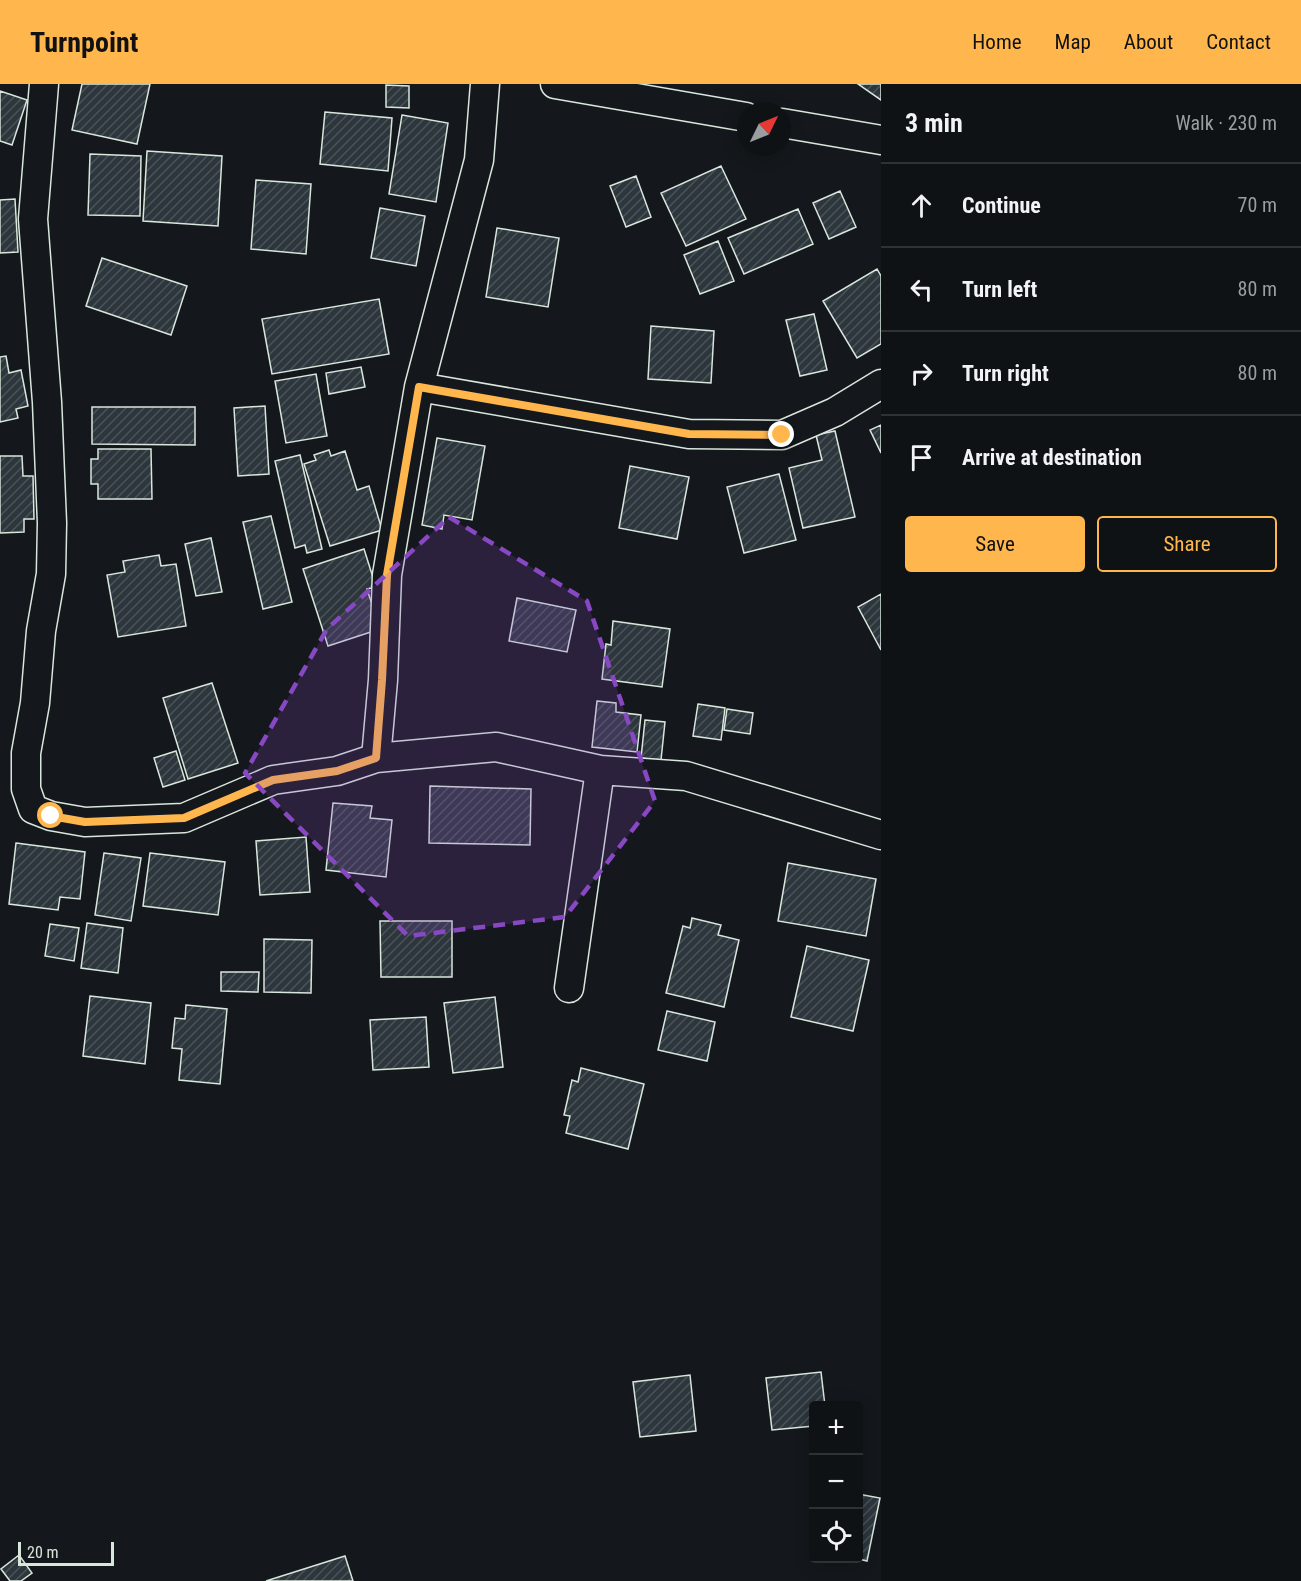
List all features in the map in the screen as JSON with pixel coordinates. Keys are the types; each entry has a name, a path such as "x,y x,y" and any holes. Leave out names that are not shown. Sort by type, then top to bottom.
{"street":[{"path":"44,84 33,219 47,402 52,523 51,574 41,631 35,703 26,753 26,789 33,809 51,816 85,822 184,818 273,780 337,771 376,758 496,747 600,770 686,776 881,835"},
{"path":"376,758 387,575 419,387 479,160 485,84"},
{"path":"555,84 737,115"},
{"path":"791,125 881,140"},
{"path":"419,387 689,434 782,435 835,412 881,384"},
{"path":"569,988 600,770"}],"highlighted area":[{"path":"449,517 587,601 655,801 565,917 408,936 245,773 327,629"}],"building":[{"path":"82,84 150,84 137,144 72,130"},
{"path":"858,84 881,84 881,100"},
{"path":"386,85 409,86 409,108 386,107"},
{"path":"0,91 27,100 12,145 0,141"},
{"path":"325,112 392,118 388,171 320,164"},
{"path":"402,115 448,123 436,202 389,194"},
{"path":"147,151 222,156 218,226 143,221"},
{"path":"90,154 141,156 140,216 88,215"},
{"path":"721,166 746,219 686,246 661,193"},
{"path":"636,176 651,217 626,227 610,186"},
{"path":"256,180 311,184 306,254 251,249"},
{"path":"840,191 856,227 829,239 813,203"},
{"path":"15,199 18,252 0,253 0,200"},
{"path":"380,208 425,216 416,266 371,258"},
{"path":"798,209 813,244 744,274 728,238"},
{"path":"497,228 559,238 548,307 486,297"},
{"path":"718,241 734,281 700,294 684,255"},
{"path":"102,258 187,286 171,335 86,306"},
{"path":"877,269 881,276 881,344 857,358 823,301"},
{"path":"379,299 389,354 272,374 262,319"},
{"path":"814,314 827,370 800,376 786,320"},
{"path":"651,326 714,331 711,383 648,379"},
{"path":"6,356 9,373 21,370 28,406 16,409 18,418 0,422 0,357"},
{"path":"361,367 365,387 329,394 326,373"},
{"path":"316,374 327,436 286,443 275,381"},
{"path":"265,406 269,474 238,476 234,408"},
{"path":"92,407 195,407 195,445 92,444"},
{"path":"881,425 881,453 870,430"},
{"path":"835,431 855,517 803,528 789,468 822,460 816,435"},
{"path":"437,438 485,446 472,520 444,515 442,529 422,525"},
{"path":"98,449 151,449 152,499 98,499 98,484 91,484 91,459 98,459"},
{"path":"329,450 331,456 345,451 357,490 369,486 382,530 330,546 304,464 316,460 314,455"},
{"path":"300,455 322,549 307,553 305,545 295,548 275,461"},
{"path":"0,456 22,456 23,476 33,476 34,519 24,519 24,532 0,533"},
{"path":"630,466 689,477 677,539 619,528"},
{"path":"779,474 796,540 744,553 727,487"},
{"path":"271,516 292,602 263,609 243,522"},
{"path":"211,538 222,592 196,596 185,544"},
{"path":"364,549 376,587 367,589 380,629 328,646 303,569"},
{"path":"159,555 161,566 176,564 186,626 118,637 107,575 125,572 123,561"},
{"path":"881,594 881,650 858,607"},
{"path":"517,598 576,610 567,652 509,641"},
{"path":"613,621 670,629 662,687 602,679 606,644 611,645"},
{"path":"212,683 238,763 188,779 163,698"},
{"path":"597,701 616,703 616,712 641,715 637,752 592,747"},
{"path":"698,704 725,708 721,740 693,736"},
{"path":"727,709 753,713 750,734 724,730"},
{"path":"645,720 665,722 661,760 641,758"},
{"path":"176,751 185,780 163,787 154,758"},
{"path":"430,786 531,789 530,845 429,843"},
{"path":"333,803 372,806 370,818 392,820 386,877 326,870"},
{"path":"306,837 310,892 260,895 256,841"},
{"path":"16,843 85,852 80,899 60,897 58,910 9,904"},
{"path":"104,853 141,858 131,921 95,915"},
{"path":"150,853 225,862 218,915 143,906"},
{"path":"788,863 876,879 866,936 778,921"},
{"path":"692,918 721,925 718,935 739,940 724,1007 666,993 683,926 690,928"},
{"path":"380,921 452,921 452,977 381,977"},
{"path":"87,923 123,928 118,973 81,968"},
{"path":"50,924 79,928 74,961 45,956"},
{"path":"264,939 312,940 311,993 264,992"},
{"path":"807,946 869,960 853,1031 791,1017"},
{"path":"221,972 259,972 258,992 221,991"},
{"path":"90,996 151,1003 145,1064 83,1056"},
{"path":"495,997 503,1067 453,1073 444,1003"},
{"path":"186,1005 227,1009 220,1084 179,1080 182,1049 172,1048 175,1018 185,1019"},
{"path":"667,1011 715,1022 707,1061 658,1050"},
{"path":"426,1017 429,1067 373,1070 370,1020"},
{"path":"581,1068 644,1084 628,1149 566,1133 570,1116 564,1115 572,1080 578,1082"},
{"path":"821,1372 824,1401 809,1401 809,1426 772,1430 766,1378"},
{"path":"690,1375 696,1431 640,1437 633,1382"},
{"path":"863,1495 880,1498 867,1561 863,1560"},
{"path":"19,1555 32,1573 21,1581 10,1581 1,1569"},
{"path":"345,1556 353,1581 266,1581"}],"route":[{"path":"51,816 85,822 184,818 273,780 337,771 376,758 387,575 419,387 689,434 782,435"}]}
